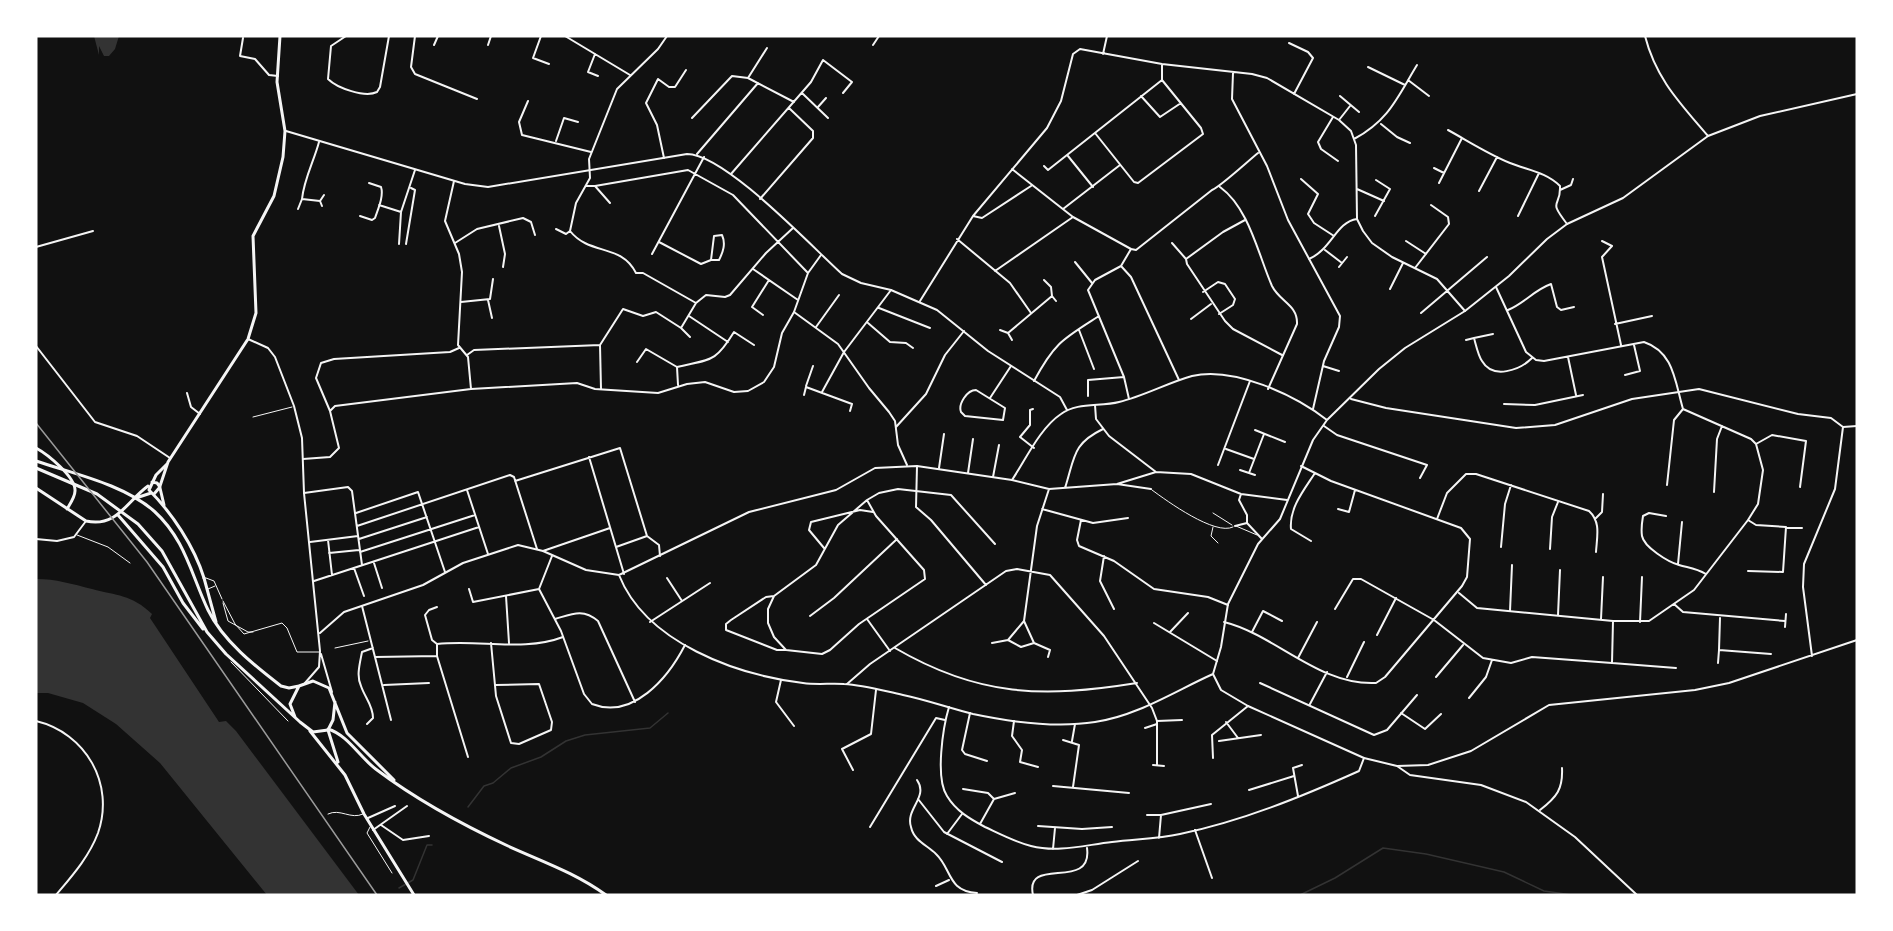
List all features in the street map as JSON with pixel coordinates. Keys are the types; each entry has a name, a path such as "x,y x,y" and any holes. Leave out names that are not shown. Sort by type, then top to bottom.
{"main road":[{"path":"36,488 86,521 106,522 118,515 150,484 169,460 248,339 257,301 254,236 274,196 285,131 278,76 280,36"},
{"path":"36,448 53,459 74,485 75,492 67,509"},
{"path":"133,500 158,493 169,460"},
{"path":"36,461 135,497 152,509 180,542 216,625 242,653 281,686 289,688 305,683 321,683 332,692 344,729 351,739 400,785"},
{"path":"36,468 89,490 119,508 157,544 207,632"},
{"path":"150,484 156,482 160,487 164,507"},
{"path":"150,484 152,493 189,545 204,578 216,625"},
{"path":"118,515 163,567 183,603 226,654 300,722 315,732 328,729 339,734 368,764 400,785 477,830 570,874 606,895"},
{"path":"299,686 290,705 300,722"},
{"path":"335,702 333,720 328,729 330,742 364,814 414,895"},
{"path":"309,729 340,766"}],"street":[{"path":"346,36 331,46 328,79 334,84 369,95 374,94 380,87 389,36"},
{"path":"415,36 411,67 415,74 477,99"},
{"path":"434,45 438,36"},
{"path":"488,45 491,36"},
{"path":"541,36 533,58 549,64"},
{"path":"565,36 630,75"},
{"path":"570,231 573,210 587,186 592,152 617,89 658,49 667,36"},
{"path":"873,45 879,36"},
{"path":"1103,54 1107,36"},
{"path":"1645,36 1652,62 1667,88 1708,136"},
{"path":"243,38 240,56 255,59 269,75 278,76"},
{"path":"1289,44 1308,52 1312,58 1294,94"},
{"path":"748,78 767,48"},
{"path":"920,301 972,216 1047,128 1062,101 1073,54 1080,49 1162,64 1267,78 1339,120 1354,139 1357,155 1355,189 1357,219 1372,243 1414,269 1437,279 1465,311"},
{"path":"595,54 588,72 598,76"},
{"path":"731,174 802,93 823,60 852,82 843,93"},
{"path":"1095,133 1138,183 1203,134 1201,128 1162,80 1162,64"},
{"path":"1354,139 1380,123 1417,65"},
{"path":"1368,67 1405,85"},
{"path":"664,158 657,125 646,104 658,79 675,87 686,70"},
{"path":"1233,72 1232,99 1278,190 1288,220 1340,316 1339,327 1323,366 1313,409"},
{"path":"692,118 732,76 748,78 794,102"},
{"path":"1044,166 1048,170 1162,80"},
{"path":"1408,80 1429,96"},
{"path":"697,154 758,83"},
{"path":"802,93 828,118"},
{"path":"1857,94 1760,116 1708,136 1623,198 1567,224 1546,239 1496,287 1465,311 1405,348 1379,369 1351,399 1327,420 1301,466 1277,526 1262,539 1227,607 1213,674 1221,690 1248,706 1365,758 1397,766 1428,765 1471,751 1549,705 1695,690 1729,683 1857,640"},
{"path":"1141,96 1160,117 1180,103"},
{"path":"1340,96 1359,112"},
{"path":"817,108 826,98"},
{"path":"528,101 519,122 522,135 556,141 592,152"},
{"path":"1339,120 1350,105"},
{"path":"760,199 813,138 813,131 789,108"},
{"path":"1334,117 1318,142 1321,149 1338,161"},
{"path":"556,141 564,118 578,122"},
{"path":"1380,123 1397,137 1410,143"},
{"path":"1448,130 1497,156 1539,173 1555,182 1560,190"},
{"path":"285,131 454,181 488,187 697,154 731,174 849,278 891,290 937,310 1011,366 1063,400 1067,410"},
{"path":"1438,183 1462,138"},
{"path":"298,209 302,199 303,185 312,168 319,142"},
{"path":"1012,169 1073,217 1136,250 1212,190 1220,187 1226,177 1259,152"},
{"path":"1067,155 1093,187"},
{"path":"1479,191 1497,156"},
{"path":"652,254 704,157"},
{"path":"1063,209 1120,164"},
{"path":"1434,168 1444,173"},
{"path":"399,244 401,212 415,170"},
{"path":"587,186 688,170 732,195 808,273"},
{"path":"1518,216 1539,173"},
{"path":"1301,179 1318,194 1308,214 1314,223 1334,236"},
{"path":"1567,224 1556,210 1555,203 1560,190 1571,185 1573,179"},
{"path":"1375,216 1390,189 1376,180"},
{"path":"454,181 445,220 455,243 463,280 458,320 459,348 467,355 471,389"},
{"path":"360,216 372,220 375,218 383,191 381,187 369,183"},
{"path":"595,186 610,203"},
{"path":"972,216 982,218 1031,186"},
{"path":"1220,187 1228,193 1245,220 1274,289 1294,309 1297,316 1296,324 1268,389"},
{"path":"406,244 415,190 410,188"},
{"path":"1355,189 1384,201"},
{"path":"320,201 324,195"},
{"path":"302,199 320,201"},
{"path":"320,201 322,206"},
{"path":"379,205 401,212"},
{"path":"1414,269 1449,224 1448,217 1431,205"},
{"path":"996,271 1073,217"},
{"path":"455,243 477,229 528,219 535,235"},
{"path":"1309,259 1325,250 1343,224 1357,219"},
{"path":"1186,259 1223,232 1245,220"},
{"path":"499,225 505,254 503,267"},
{"path":"681,328 696,303 706,296 725,297 793,228"},
{"path":"556,229 566,234 570,231"},
{"path":"36,247 93,231"},
{"path":"570,231 576,237 603,251 625,257 636,273 643,273 696,303"},
{"path":"659,242 697,263 719,260 725,241 722,235 714,236 711,260"},
{"path":"957,239 1010,283 1031,313"},
{"path":"1407,241 1426,254"},
{"path":"1602,241 1612,246 1602,256 1621,346"},
{"path":"1172,243 1186,259 1211,304 1233,329 1282,355"},
{"path":"1129,399 1124,377 1088,290 1092,283 1121,266 1131,249"},
{"path":"1325,250 1342,262"},
{"path":"330,411 335,406 471,389 577,383 601,389 658,393 705,382 734,392 755,389 774,367 782,333 794,312 808,273 821,255"},
{"path":"1339,267 1347,257"},
{"path":"1421,313 1487,257"},
{"path":"1075,261 1092,283"},
{"path":"1390,289 1404,263"},
{"path":"1121,266 1131,277 1179,380"},
{"path":"752,269 798,300"},
{"path":"492,318 489,300 492,295 493,279"},
{"path":"763,315 753,307 769,280"},
{"path":"1044,280 1051,288 1052,296 1056,300"},
{"path":"1203,292 1218,282 1225,284 1235,299 1233,304 1219,314"},
{"path":"1508,310 1520,305 1535,290 1551,284 1557,307 1561,310 1574,307"},
{"path":"1496,287 1526,352 1532,358 1544,361 1644,342 1663,352 1668,358 1683,409"},
{"path":"822,392 844,352 891,290"},
{"path":"816,327 839,295"},
{"path":"1008,333 1052,296"},
{"path":"460,302 489,300"},
{"path":"1191,319 1211,304"},
{"path":"878,308 930,328"},
{"path":"601,389 600,345 623,309 643,316 656,312 681,328 690,337"},
{"path":"794,312 831,337 889,412 896,428 898,445 908,465"},
{"path":"689,316 728,342"},
{"path":"1034,381 1049,352 1065,337 1099,316"},
{"path":"1615,324 1652,316"},
{"path":"867,322 890,342 906,343 913,348"},
{"path":"1078,329 1094,369"},
{"path":"1000,330 1008,333 1012,340"},
{"path":"896,428 926,394 945,355 964,331"},
{"path":"637,362 646,349 677,367 711,361 734,332 754,345"},
{"path":"1466,340 1493,334"},
{"path":"1474,338 1482,362 1493,369 1516,370 1532,358"},
{"path":"248,339 268,348 274,357 294,406 303,459 304,493 320,633 319,668 305,683"},
{"path":"1625,375 1640,371 1634,344"},
{"path":"467,355 474,351 600,345"},
{"path":"36,346 95,422 137,436 169,460"},
{"path":"303,459 330,457 338,451 340,444 330,411 316,378 317,368 326,360 450,352 459,348"},
{"path":"1568,357 1576,396"},
{"path":"804,395 813,366"},
{"path":"990,398 1011,366"},
{"path":"1323,366 1339,371"},
{"path":"677,367 678,387"},
{"path":"1012,480 1050,424 1067,410 1129,399 1179,380 1209,373 1227,374 1250,381 1313,409 1327,420"},
{"path":"1088,396 1088,380 1124,377"},
{"path":"1218,465 1250,381"},
{"path":"806,387 850,401 853,405 850,411"},
{"path":"1351,399 1386,408 1516,429 1555,425 1632,399 1699,389 1798,414 1831,418 1843,427 1857,426"},
{"path":"972,390 990,398 1006,410 1002,422 965,416 960,411 961,405 972,390"},
{"path":"187,393 191,407 200,414"},
{"path":"1504,404 1535,405 1583,395"},
{"path":"1095,405 1096,419 1103,429 1116,443 1156,472"},
{"path":"1033,409 1030,410 1030,425 1020,437 1034,448"},
{"path":"1458,592 1477,608 1601,621 1640,622 1649,621 1694,590 1758,504 1763,470 1756,444 1751,439 1683,409"},
{"path":"1667,486 1674,420 1683,409"},
{"path":"1323,426 1337,435 1427,465 1420,478"},
{"path":"1714,492 1717,439 1722,426"},
{"path":"1812,656 1803,587 1804,564 1835,489 1843,427"},
{"path":"1065,488 1078,445 1085,438 1103,429"},
{"path":"1255,430 1285,442"},
{"path":"939,468 944,434"},
{"path":"1249,474 1264,434"},
{"path":"1756,444 1772,435 1806,441 1800,487"},
{"path":"968,472 973,439"},
{"path":"993,477 999,445"},
{"path":"515,481 620,448 647,536 658,545 660,556"},
{"path":"1225,448 1254,459"},
{"path":"589,457 624,574"},
{"path":"320,633 345,612 423,585 446,572 488,554 518,545 543,551 586,570 624,574 762,507 836,490 875,468 908,465 939,468 1012,480 1049,489 1117,484 1156,472 1195,475 1241,494 1287,500"},
{"path":"917,466 915,490 917,509 931,520 986,585"},
{"path":"1224,622 1251,633 1327,672 1373,683 1382,680 1458,592 1467,577 1470,539 1461,528 1355,490 1301,466"},
{"path":"1240,470 1255,475"},
{"path":"1311,542 1291,529 1290,521 1294,509 1315,473"},
{"path":"1437,519 1448,494 1466,474 1476,474 1589,511 1596,518 1596,552"},
{"path":"357,526 512,476 537,549"},
{"path":"1117,484 1151,489"},
{"path":"1502,547 1505,504 1511,486"},
{"path":"304,493 350,489 356,513 362,565"},
{"path":"786,650 774,637 768,623 768,609 774,596 816,565 838,525 867,500 892,489 953,496 995,544"},
{"path":"1049,489 1037,526 1024,621 1034,642 1050,650"},
{"path":"467,490 488,554"},
{"path":"1338,509 1349,512 1355,490"},
{"path":"356,513 418,492 446,572"},
{"path":"1241,494 1239,500 1247,515 1247,523 1262,539"},
{"path":"1596,518 1602,512 1603,494"},
{"path":"774,596 766,597 731,620 726,624 726,630 777,650 822,654 831,650 867,618 923,582 926,574 922,567 873,512 867,500"},
{"path":"1550,549 1552,517 1559,501"},
{"path":"1042,509 1099,523 1128,518"},
{"path":"824,548 809,530 810,523 860,510 873,512"},
{"path":"1666,516 1648,513 1643,516 1642,537 1664,558 1678,565 1691,566 1706,574"},
{"path":"329,554 360,551 475,514"},
{"path":"310,542 359,538 426,517"},
{"path":"1082,520 1078,544 1104,556 1152,588 1208,597 1227,607"},
{"path":"1748,520 1756,525 1802,528"},
{"path":"36,539 57,541 77,535 86,521"},
{"path":"1678,565 1682,522"},
{"path":"1235,526 1247,523"},
{"path":"314,581 479,527"},
{"path":"543,551 610,528"},
{"path":"1748,571 1783,572 1786,528"},
{"path":"616,547 647,536"},
{"path":"810,616 834,598 897,539"},
{"path":"328,540 332,575"},
{"path":"552,555 539,589 563,637 584,694 592,704 622,707 635,702 646,695 669,669 685,645"},
{"path":"1104,556 1100,581 1114,609"},
{"path":"374,561 382,588"},
{"path":"1510,611 1512,565"},
{"path":"354,568 364,596"},
{"path":"847,684 890,651 1009,570 1047,573 1104,636 1150,704 1157,723 1155,765 1164,766"},
{"path":"1558,616 1560,570"},
{"path":"619,575 632,599 650,622 685,645 721,662 804,684 847,684 929,700 970,713 1014,720 1075,724 1116,718 1213,674"},
{"path":"1601,621 1603,577"},
{"path":"1640,622 1642,577"},
{"path":"667,578 682,601"},
{"path":"1335,609 1353,579 1361,579 1434,620 1483,658 1511,663 1532,657 1676,668"},
{"path":"650,622 710,583"},
{"path":"469,589 473,602 539,589"},
{"path":"506,596 509,643"},
{"path":"1377,635 1396,598"},
{"path":"1674,604 1683,612 1785,621"},
{"path":"362,605 391,720"},
{"path":"437,607 429,610 425,618 432,640 437,644 548,643 563,637"},
{"path":"1251,633 1263,611 1282,621"},
{"path":"555,619 577,612 589,615 598,621 605,630 635,702"},
{"path":"1170,632 1188,613"},
{"path":"1785,627 1786,614"},
{"path":"1718,663 1720,616"},
{"path":"867,618 890,651"},
{"path":"1008,640 1024,621"},
{"path":"1612,663 1613,621"},
{"path":"1298,658 1317,622"},
{"path":"1154,623 1217,662"},
{"path":"992,643 1008,640 1021,647 1034,642"},
{"path":"1347,678 1364,642"},
{"path":"491,643 495,685 511,743 519,744 551,730 552,722 539,684 495,685"},
{"path":"437,644 437,656 468,757"},
{"path":"1436,677 1463,644"},
{"path":"1048,657 1053,645"},
{"path":"367,724 373,718 373,712 360,684 359,669 362,652 373,648"},
{"path":"895,648 951,675 1015,691 1066,693 1137,683"},
{"path":"1719,650 1771,654"},
{"path":"320,651 332,692"},
{"path":"375,657 437,656"},
{"path":"1469,698 1486,677 1492,660"},
{"path":"1310,704 1327,672"},
{"path":"781,679 776,702 794,726"},
{"path":"382,685 429,683"},
{"path":"1260,683 1302,704 1310,704 1369,735 1382,734 1417,695"},
{"path":"853,770 842,749 871,734 876,690"},
{"path":"949,706 945,720 941,777 945,795 962,814 980,824 1022,843 1053,849 1159,838 1271,808 1359,771 1365,758"},
{"path":"1213,758 1212,735 1248,706"},
{"path":"970,713 962,750 965,754 987,761"},
{"path":"1401,713 1425,729 1441,714"},
{"path":"870,827 936,718 945,720"},
{"path":"1014,720 1012,736 1022,750 1020,762 1038,767"},
{"path":"1145,728 1157,723 1182,720"},
{"path":"36,721 57,729 81,747 94,767 103,796 102,820 93,845 56,895"},
{"path":"1226,722 1238,738"},
{"path":"1072,742 1075,724"},
{"path":"1007,735 1012,736"},
{"path":"1219,741 1261,735"},
{"path":"1063,740 1079,745 1073,787"},
{"path":"1298,797 1293,768 1302,765"},
{"path":"1397,766 1410,775 1452,779 1487,787 1540,810 1598,857 1637,895"},
{"path":"1540,810 1556,797 1561,789 1562,768"},
{"path":"1249,790 1294,776"},
{"path":"917,780 921,786 910,816 910,827 915,836 936,853 950,879 963,890 977,893"},
{"path":"1053,786 1129,793"},
{"path":"963,789 988,793 994,799"},
{"path":"980,824 994,799 1015,793"},
{"path":"918,799 947,834 1002,862"},
{"path":"1147,815 1161,815 1211,804"},
{"path":"367,819 396,806"},
{"path":"373,829 406,806"},
{"path":"947,834 962,814"},
{"path":"1159,838 1161,815"},
{"path":"381,825 396,838 405,841 429,836"},
{"path":"1038,826 1055,828 1112,826"},
{"path":"1053,849 1055,828"},
{"path":"1195,830 1212,878"},
{"path":"1033,895 1032,889 1036,879 1042,875 1081,868 1086,862 1087,847"},
{"path":"1077,895 1092,890 1138,861"},
{"path":"936,886 950,879"}],"lane":[{"path":"253,417 294,406"},
{"path":"1151,489 1177,509 1214,525 1230,529 1235,526"},
{"path":"1213,513 1254,536 1258,534"},
{"path":"1214,525 1211,536 1218,543"},
{"path":"77,535 108,547 130,563"},
{"path":"204,578 214,581 235,624 245,635 282,623 287,628 297,652 309,654 320,651"},
{"path":"207,589 217,586"},
{"path":"223,601 228,621 248,632 258,631"},
{"path":"335,648 370,640"},
{"path":"226,654 288,721"},
{"path":"328,814 333,812 357,817 364,814"},
{"path":"373,829 367,833 392,873"}],"shaded area":[{"path":"94,36 119,36 115,49 109,56 104,56 99,46 99,55"},
{"path":"36,579 64,582 124,597 144,607 152,614 150,618 219,722 226,721 236,731 359,895 267,895 160,763 116,724 83,703 48,693 36,693"}],"waterway":[{"path":"468,807 484,786 493,783 511,768 541,757 566,741 585,735 650,728 668,713"},
{"path":"399,888 413,880 427,845 432,845"},
{"path":"1300,895 1335,878 1383,848 1426,854 1504,872 1544,891 1572,895"}],"railway":[{"path":"36,423 147,562 377,895"}]}
